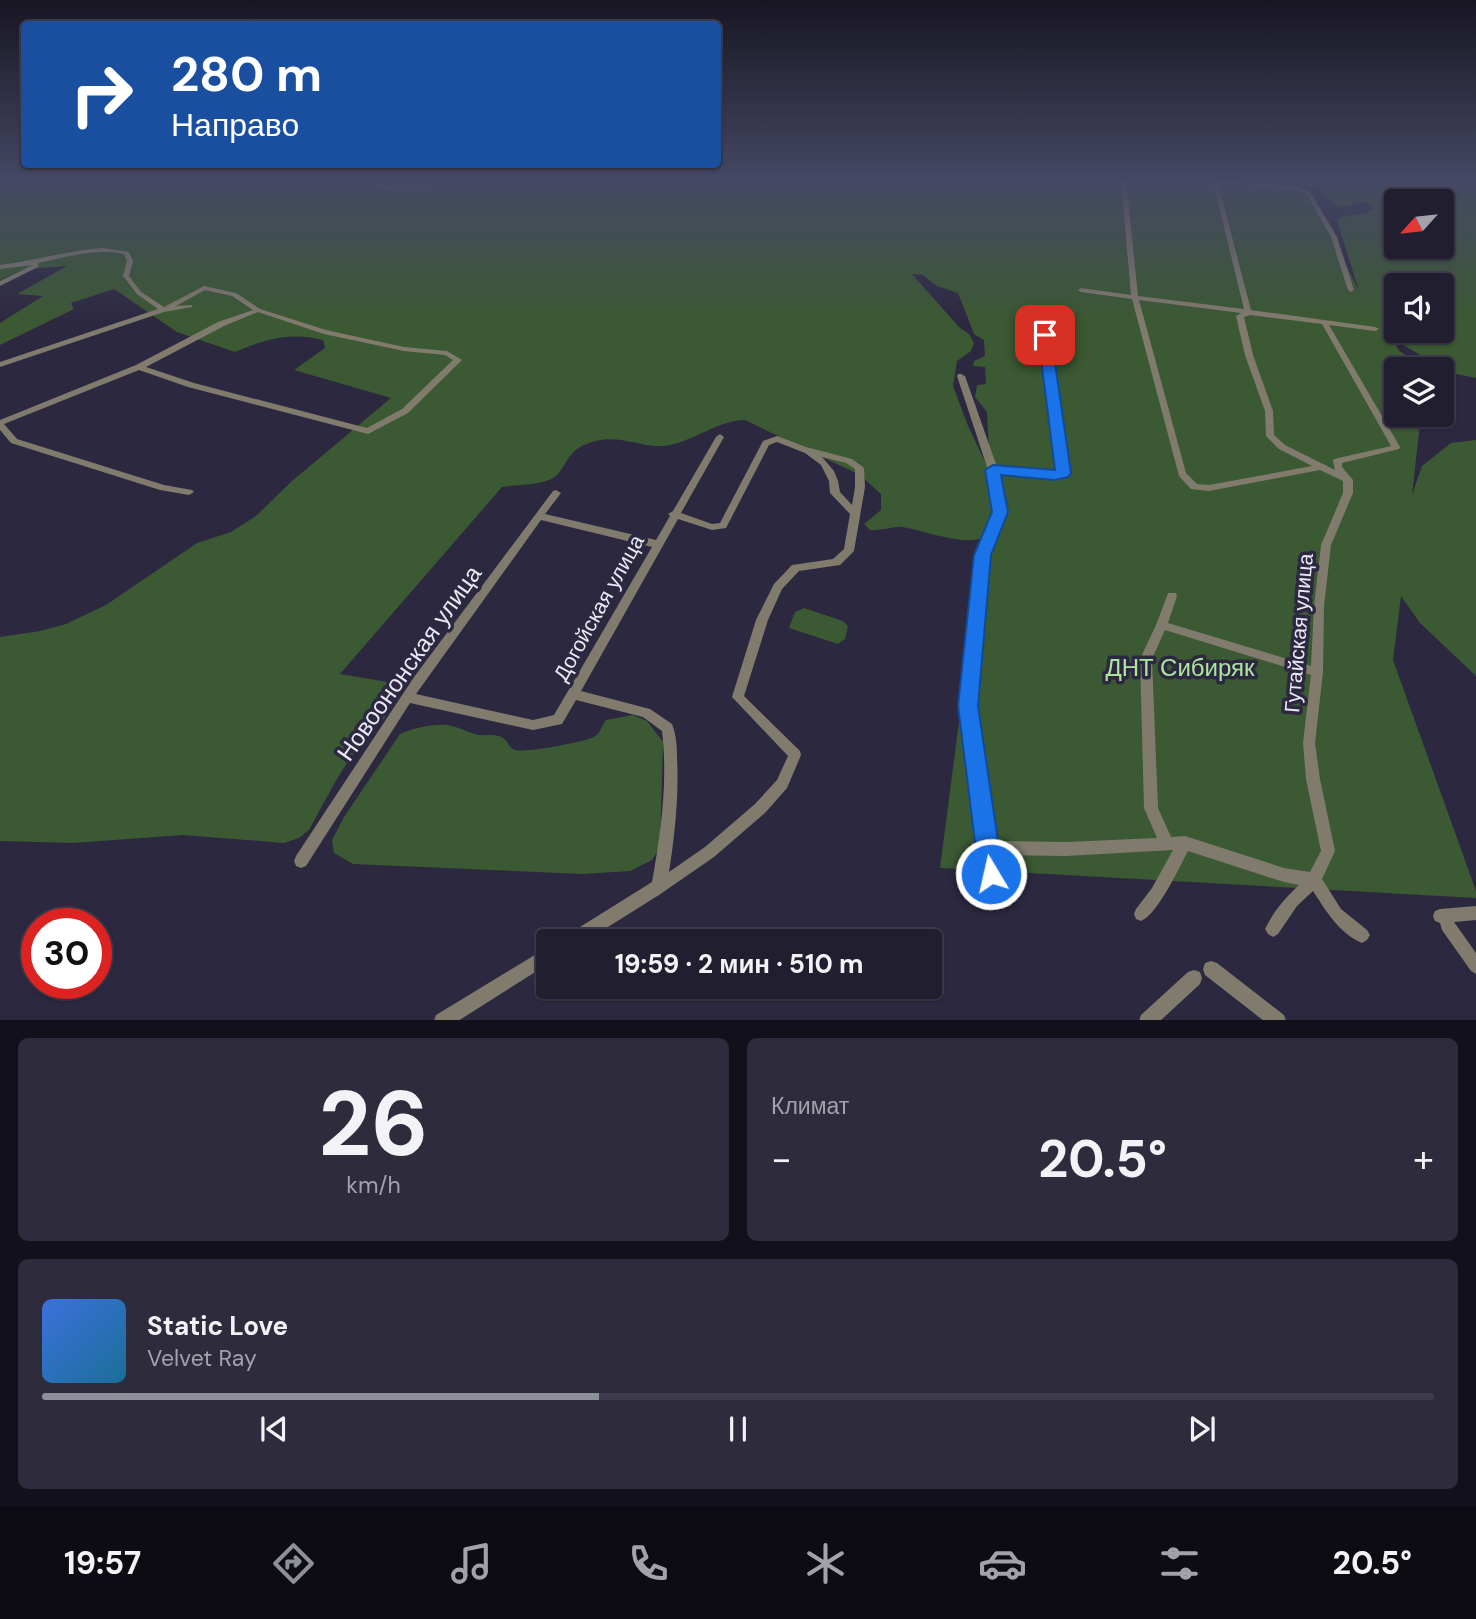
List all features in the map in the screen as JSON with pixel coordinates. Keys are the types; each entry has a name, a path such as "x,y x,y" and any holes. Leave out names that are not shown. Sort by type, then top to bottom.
{"street":[{"path":"1128,228 1135,297 1182,474 1194,487 1209,488 1319,467"},
{"path":"1227,228 1248,313"},
{"path":"1329,228 1351,290"},
{"path":"0,267 118,250 127,253 130,261 126,275 131,284 163,310 190,306"},
{"path":"0,284 36,266 30,263"},
{"path":"0,365 163,310 204,288 234,294 258,310 324,332 404,349 447,353 458,360 405,411 368,430 191,384 139,367"},
{"path":"1081,290 1375,329"},
{"path":"993,470 1060,475 1063,473 1041,307"},
{"path":"190,492 163,488 14,441 0,424 139,367 220,324 258,310"},
{"path":"1248,313 1240,316 1249,355 1269,411 1270,436 1282,447 1348,480"},
{"name":"Гутайская улица","path":"1314,880 1328,851 1313,779 1309,743 1317,672 1319,606 1326,545 1349,493 1348,480 1338,468 1337,461 1396,447 1324,323"},
{"path":"961,376 993,470 1000,512 983,555 968,706 995,900"},
{"name":"Догойская улица","path":"407,697 533,725 558,720 673,514 720,437"},
{"path":"590,929 659,886 738,829 783,782 795,755 738,698 762,620 778,587 796,568 836,562 849,551 860,487 859,468 849,461 776,439 765,443 723,526 712,527 673,514"},
{"path":"807,450 822,461 835,477 835,493 854,512"},
{"name":"Новоононская улица","path":"301,861 407,697 556,493"},
{"path":"538,516 656,544"},
{"path":"1167,844 1151,808 1146,659 1172,596"},
{"path":"1162,625 1317,672"},
{"path":"572,694 646,713 668,729 673,763 671,810 659,886"},
{"path":"987,848 1066,849 1185,843 1284,875 1314,880 1336,914 1362,935"},
{"path":"1141,914 1157,893 1185,843"},
{"path":"1273,929 1292,901 1314,880"},
{"path":"1476,913 1443,921 1476,966"},
{"path":"442,1020 536,962"},
{"path":"1211,969 1278,1020"},
{"path":"1147,1020 1194,978"}],"green space":[{"name":"ДНТ Сибиряк","path":"0,228 1328,228 1359,291 1339,228 1384,228 1384,259 1454,259 1454,228 1476,228 1476,378 1454,374 1454,357 1424,357 1400,343 1454,343 1454,273 1384,273 1384,343 1395,343 1399,351 1409,357 1384,357 1384,427 1420,427 1412,495 1422,466 1451,443 1476,440 1476,676 1420,623 1401,596 1393,660 1476,891 1476,898 940,868 983,537 975,540 955,539 902,527 870,530 864,524 881,510 881,494 860,475 745,420 727,423 683,441 662,446 609,439 597,441 575,451 559,473 548,480 502,487 340,674 400,684 390,709 349,760 309,830 299,838 284,843 183,835 73,843 0,841 0,637 66,624 106,605 197,543 231,532 256,516 292,481 391,398 294,370 325,348 323,340 278,338 235,352 177,332 114,289 71,303 74,309 0,345 0,323 43,296 17,294 67,266 25,269 0,280","holes":["912,274 923,275 937,286 958,293 974,334 984,340 985,356 974,361 973,366 985,367 986,384 977,385 975,397 987,412 990,472 953,386 957,361 971,351 974,343 969,334 960,328"]},
{"path":"804,608 843,621 848,626 845,639 838,644 789,628 795,612"},
{"path":"633,715 647,721 663,742 660,847 652,860 630,871 582,874 353,864 334,853 332,840 344,817 400,734 426,726 447,725 478,735 498,736 511,748 521,751 588,739 598,734 606,720"}],"route":[{"path":"991,874 968,706 983,555 991,529 1000,512 993,470 1055,475 1063,473 1045,335"}]}
